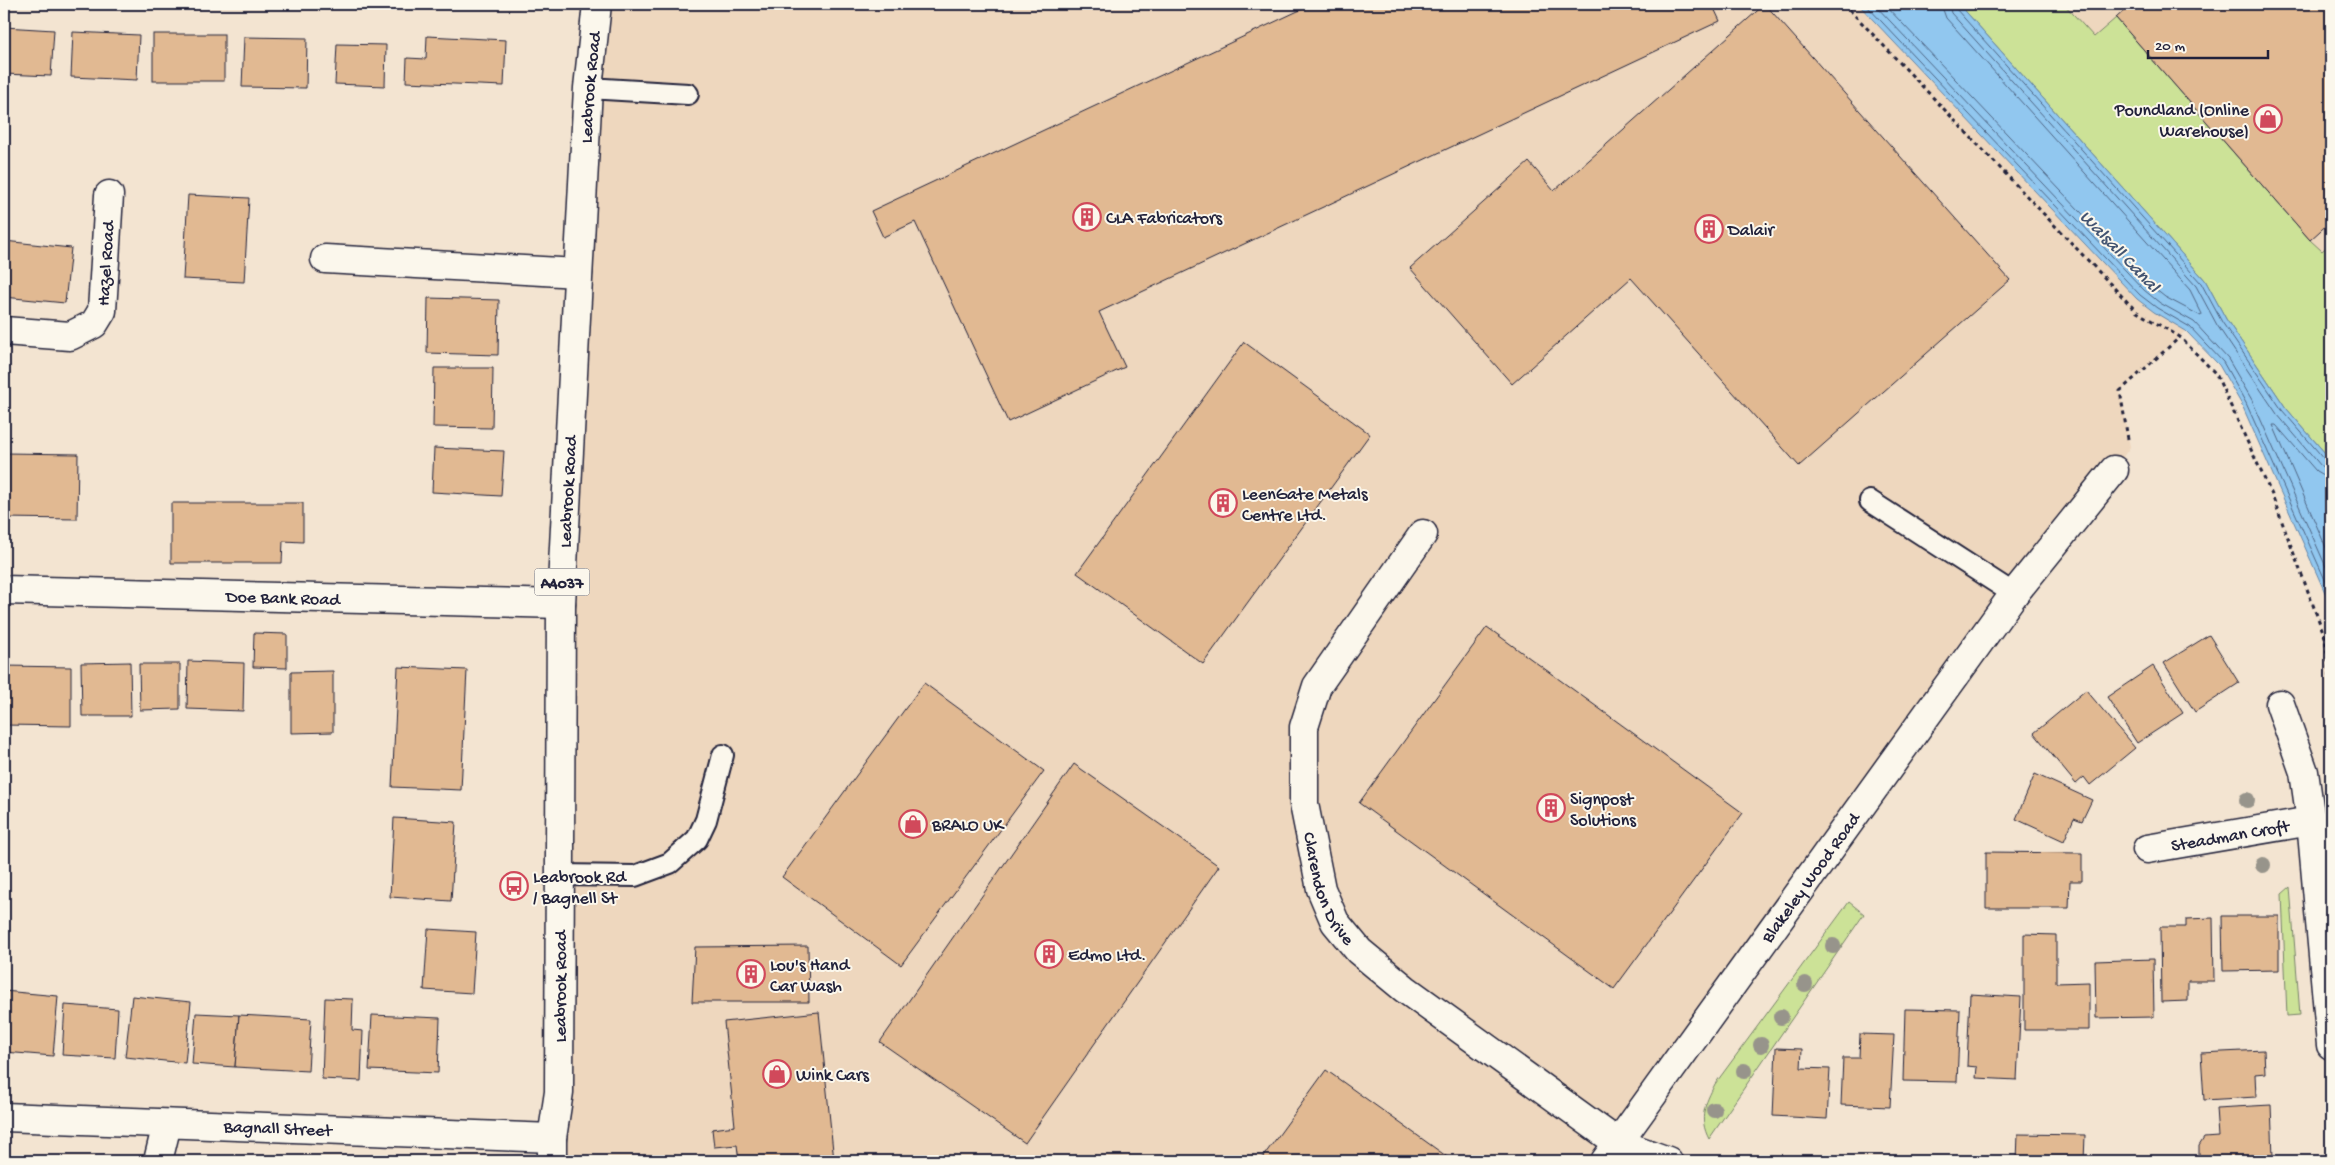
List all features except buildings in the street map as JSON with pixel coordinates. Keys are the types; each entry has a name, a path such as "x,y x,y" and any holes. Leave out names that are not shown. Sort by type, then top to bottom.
{"street":[{"name":"Leabrook Road","path":"552,1150 559,1092 561,604 588,88 598,4"},
{"name":"Hazel Road","path":"4,331 70,336 94,324 102,311 109,196"},
{"path":"325,259 578,273"},
{"name":"Blakeley Wood Road","path":"1612,1152 2014,594 2114,470"},
{"name":"Clarendon Drive","path":"1423,534 1317,686 1304,727 1304,804 1321,889 1335,922 1359,951 1612,1152 1668,1161"},
{"name":"Doe Bank Road","path":"4,590 561,604"},
{"path":"2280,704 2304,772 2311,821 2331,1045"},
{"name":"Steadman Croft","path":"2148,849 2311,821"},
{"name":"Bagnall Street","path":"4,1117 167,1124 552,1150"},
{"path":"158,1161 167,1124"}],"lane":[{"path":"588,88 688,94"},
{"path":"1870,500 2014,594"},
{"path":"560,875 635,876 670,863 697,839 706,820 722,755"}],"path":[{"path":"1844,4 2137,312 2180,337 2216,374 2272,495 2325,637 2331,683"},
{"path":"2114,470 2130,447 2120,391 2180,337"}],"shaded area":[{"path":"597,4 2331,4 2331,513 2193,324 2120,391 2130,447 1605,1161 552,1161 560,688"}],"green space":[{"path":"1959,4 2064,4 2094,37 2116,18 2310,240 2322,251 2331,243 2331,460 2286,408 2226,319 2205,280"},
{"path":"2290,887 2300,1015 2287,1016 2282,894"},
{"path":"1849,902 1864,914 1709,1139 1703,1118 1708,1098 1715,1084"}],"water":[{"name":"Walsall Canal","path":"1858,4 1959,4 2205,280 2226,319 2286,408 2331,460 2331,606 2242,405 2219,365 2186,331 2154,312 2137,299"}],"place":[{"name":"Poundland (Online Warehouse)","path":"2268,119"},
{"name":"CLA Fabricators","path":"1087,217"},
{"name":"Dalair","path":"1709,229"},
{"name":"LeenGate Metals Centre Ltd.","path":"1223,503"},
{"name":"Signpost Solutions","path":"1551,808"},
{"name":"BRALO UK","path":"913,824"},
{"name":"Leabrook Rd / Bagnell St","path":"514,886"},
{"name":"Edmo Ltd.","path":"1049,954"},
{"name":"Lou's Hand Car Wash","path":"751,974"},
{"name":"Wink Cars","path":"777,1074"}]}
